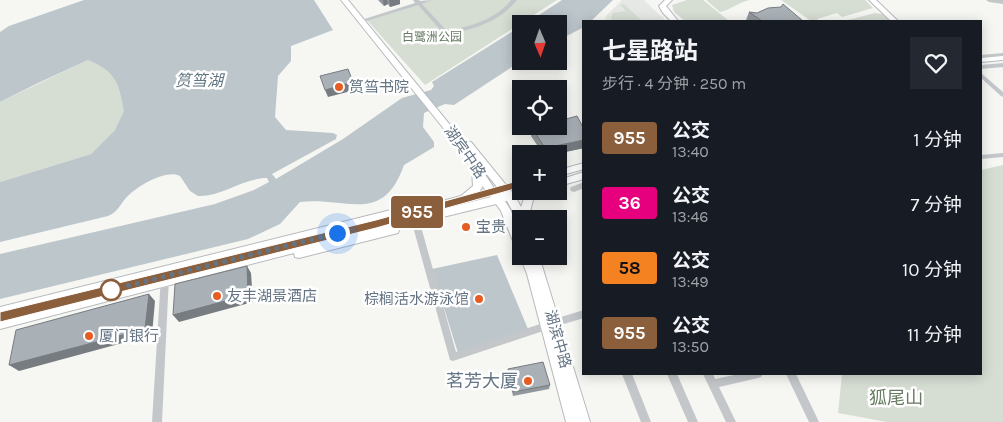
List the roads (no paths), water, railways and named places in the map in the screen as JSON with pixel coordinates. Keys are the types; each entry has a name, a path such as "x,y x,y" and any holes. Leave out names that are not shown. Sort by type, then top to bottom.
{"main road":[{"path":"344,0 364,20"},
{"path":"350,0 515,210"},
{"path":"670,0 662,6 665,12 674,20"},
{"path":"872,0 894,20"},
{"path":"982,60 1003,58"},
{"path":"567,171 582,167"},
{"path":"481,168 512,180"},
{"path":"0,324 368,230 438,215 464,204 478,187 481,168"},
{"path":"567,184 573,184 582,177"},
{"path":"501,194 512,187"},
{"path":"0,318 380,235 414,218 501,194 512,193"},
{"path":"501,194 512,227"},
{"path":"464,204 502,211 508,218"},
{"path":"0,312 391,214 414,218 438,215"},
{"path":"528,265 550,325 573,422"},
{"name":"湖滨中路","path":"536,265 550,325 583,422"},
{"path":"0,329 165,281"}],"street":[{"path":"364,20 417,2 429,0"},
{"path":"417,2 446,33 506,12 514,0"},
{"path":"990,0 1003,2"},
{"path":"982,67 1003,65"},
{"path":"982,76 1003,95"},
{"path":"982,157 1003,156"},
{"path":"573,184 582,186"},
{"path":"414,218 453,357 582,315"},
{"path":"157,422 165,281"},
{"path":"627,375 646,422"},
{"path":"672,375 693,422"},
{"path":"708,375 731,422"},
{"path":"713,384 754,375"},
{"path":"791,375 814,422"}],"water":[{"name":"筼筜湖","path":"84,0 314,0 333,30 291,46 291,61 278,76 275,117 286,130 333,133 337,135 336,139 272,174 276,179 343,139 402,98 431,90 434,86 432,82 512,32 512,67 454,105 445,104 424,113 423,127 434,142 434,147 404,165 395,184 386,195 375,202 348,204 317,201 300,202 280,224 248,239 0,299 0,254 215,204 254,190 269,182 267,178 258,179 216,194 198,196 190,191 180,176 175,174 161,176 134,190 108,216 0,242 0,182 91,154 115,130 124,111 115,80 105,69 88,60 0,102 0,32 9,26"},
{"path":"562,0 613,0 592,20 582,20 582,28 568,35 568,15 539,15"},
{"name":"棕榈活水游泳馆","path":"497,255 528,329 458,353 432,269"}],"place":[{"name":"筼筜书院","path":"339,87"},
{"name":"宝贵","path":"466,227"},
{"name":"友丰湖景酒店","path":"217,296"},
{"name":"棕榈活水游泳馆","path":"479,299"},
{"name":"厦门银行","path":"89,336"},
{"name":"茗芳大厦","path":"528,381"}],"park label":[{"name":"白鹭洲公园","path":"432,37"},
{"name":"狐尾山","path":"896,398"}]}
